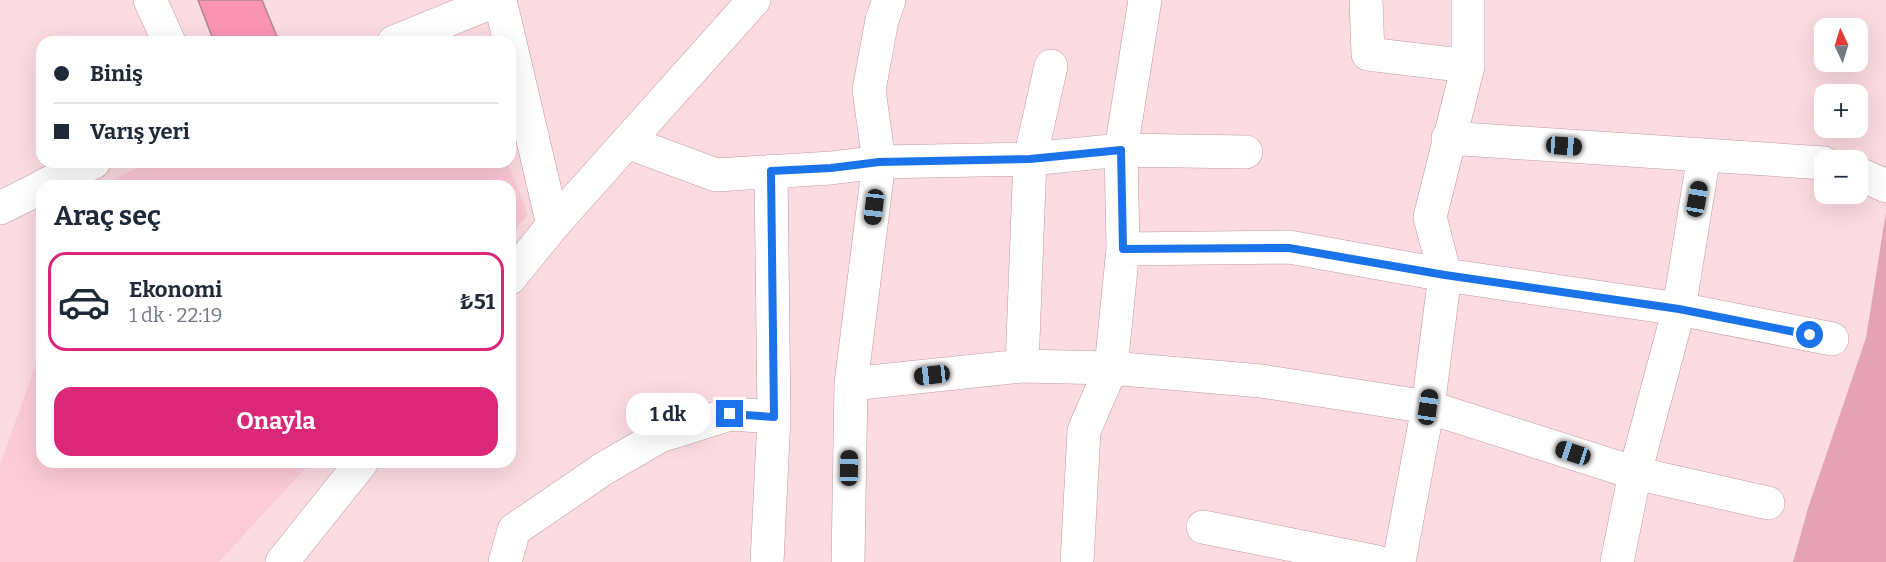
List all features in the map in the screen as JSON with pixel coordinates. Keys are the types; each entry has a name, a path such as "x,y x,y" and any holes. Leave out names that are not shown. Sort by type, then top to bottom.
{"street":[{"path":"150,0 166,36"},
{"path":"409,36 499,0 508,36"},
{"path":"516,271 553,225 754,0"},
{"path":"849,562 851,384 879,162 870,90 882,20 890,0"},
{"path":"1077,562 1084,431 1111,368 1123,249 1121,150 1145,0"},
{"path":"1366,0 1368,54 1468,66"},
{"path":"1399,562 1428,407 1445,275 1430,217 1448,138 1468,66 1468,0"},
{"path":"1022,366 1030,159 1051,66"},
{"path":"516,71 553,225"},
{"path":"1448,138 1814,162"},
{"path":"627,142 716,175 831,168 879,162 1030,159 1121,150 1246,152"},
{"path":"1617,562 1635,473 1679,309 1704,156"},
{"path":"56,180 81,168"},
{"path":"767,562 774,417 771,171"},
{"path":"1868,178 1886,186"},
{"path":"0,208 36,190"},
{"path":"1123,249 1289,248 1445,275 1679,309 1832,339"},
{"path":"851,384 1022,366 1111,368 1261,381 1428,407 1635,473 1768,503"},
{"path":"506,562 514,530 603,469 660,436 730,414 774,417"},
{"path":"282,562 357,468"},
{"path":"1203,528 1377,562"}],"shaded area":[{"path":"138,168 509,168 514,180 116,180 117,177"},
{"path":"516,184 528,214 516,229"},
{"path":"1886,212 1886,562 1793,562 1808,508 1866,338"},
{"path":"36,364 36,468 305,468 219,562 0,562 0,465"}],"building":[{"path":"198,0 262,0 277,36 212,36"}],"route":[{"path":"730,414 774,417 771,171 831,168 879,162 1030,159 1121,150 1123,249 1289,248 1445,275 1679,309 1810,335"}]}
